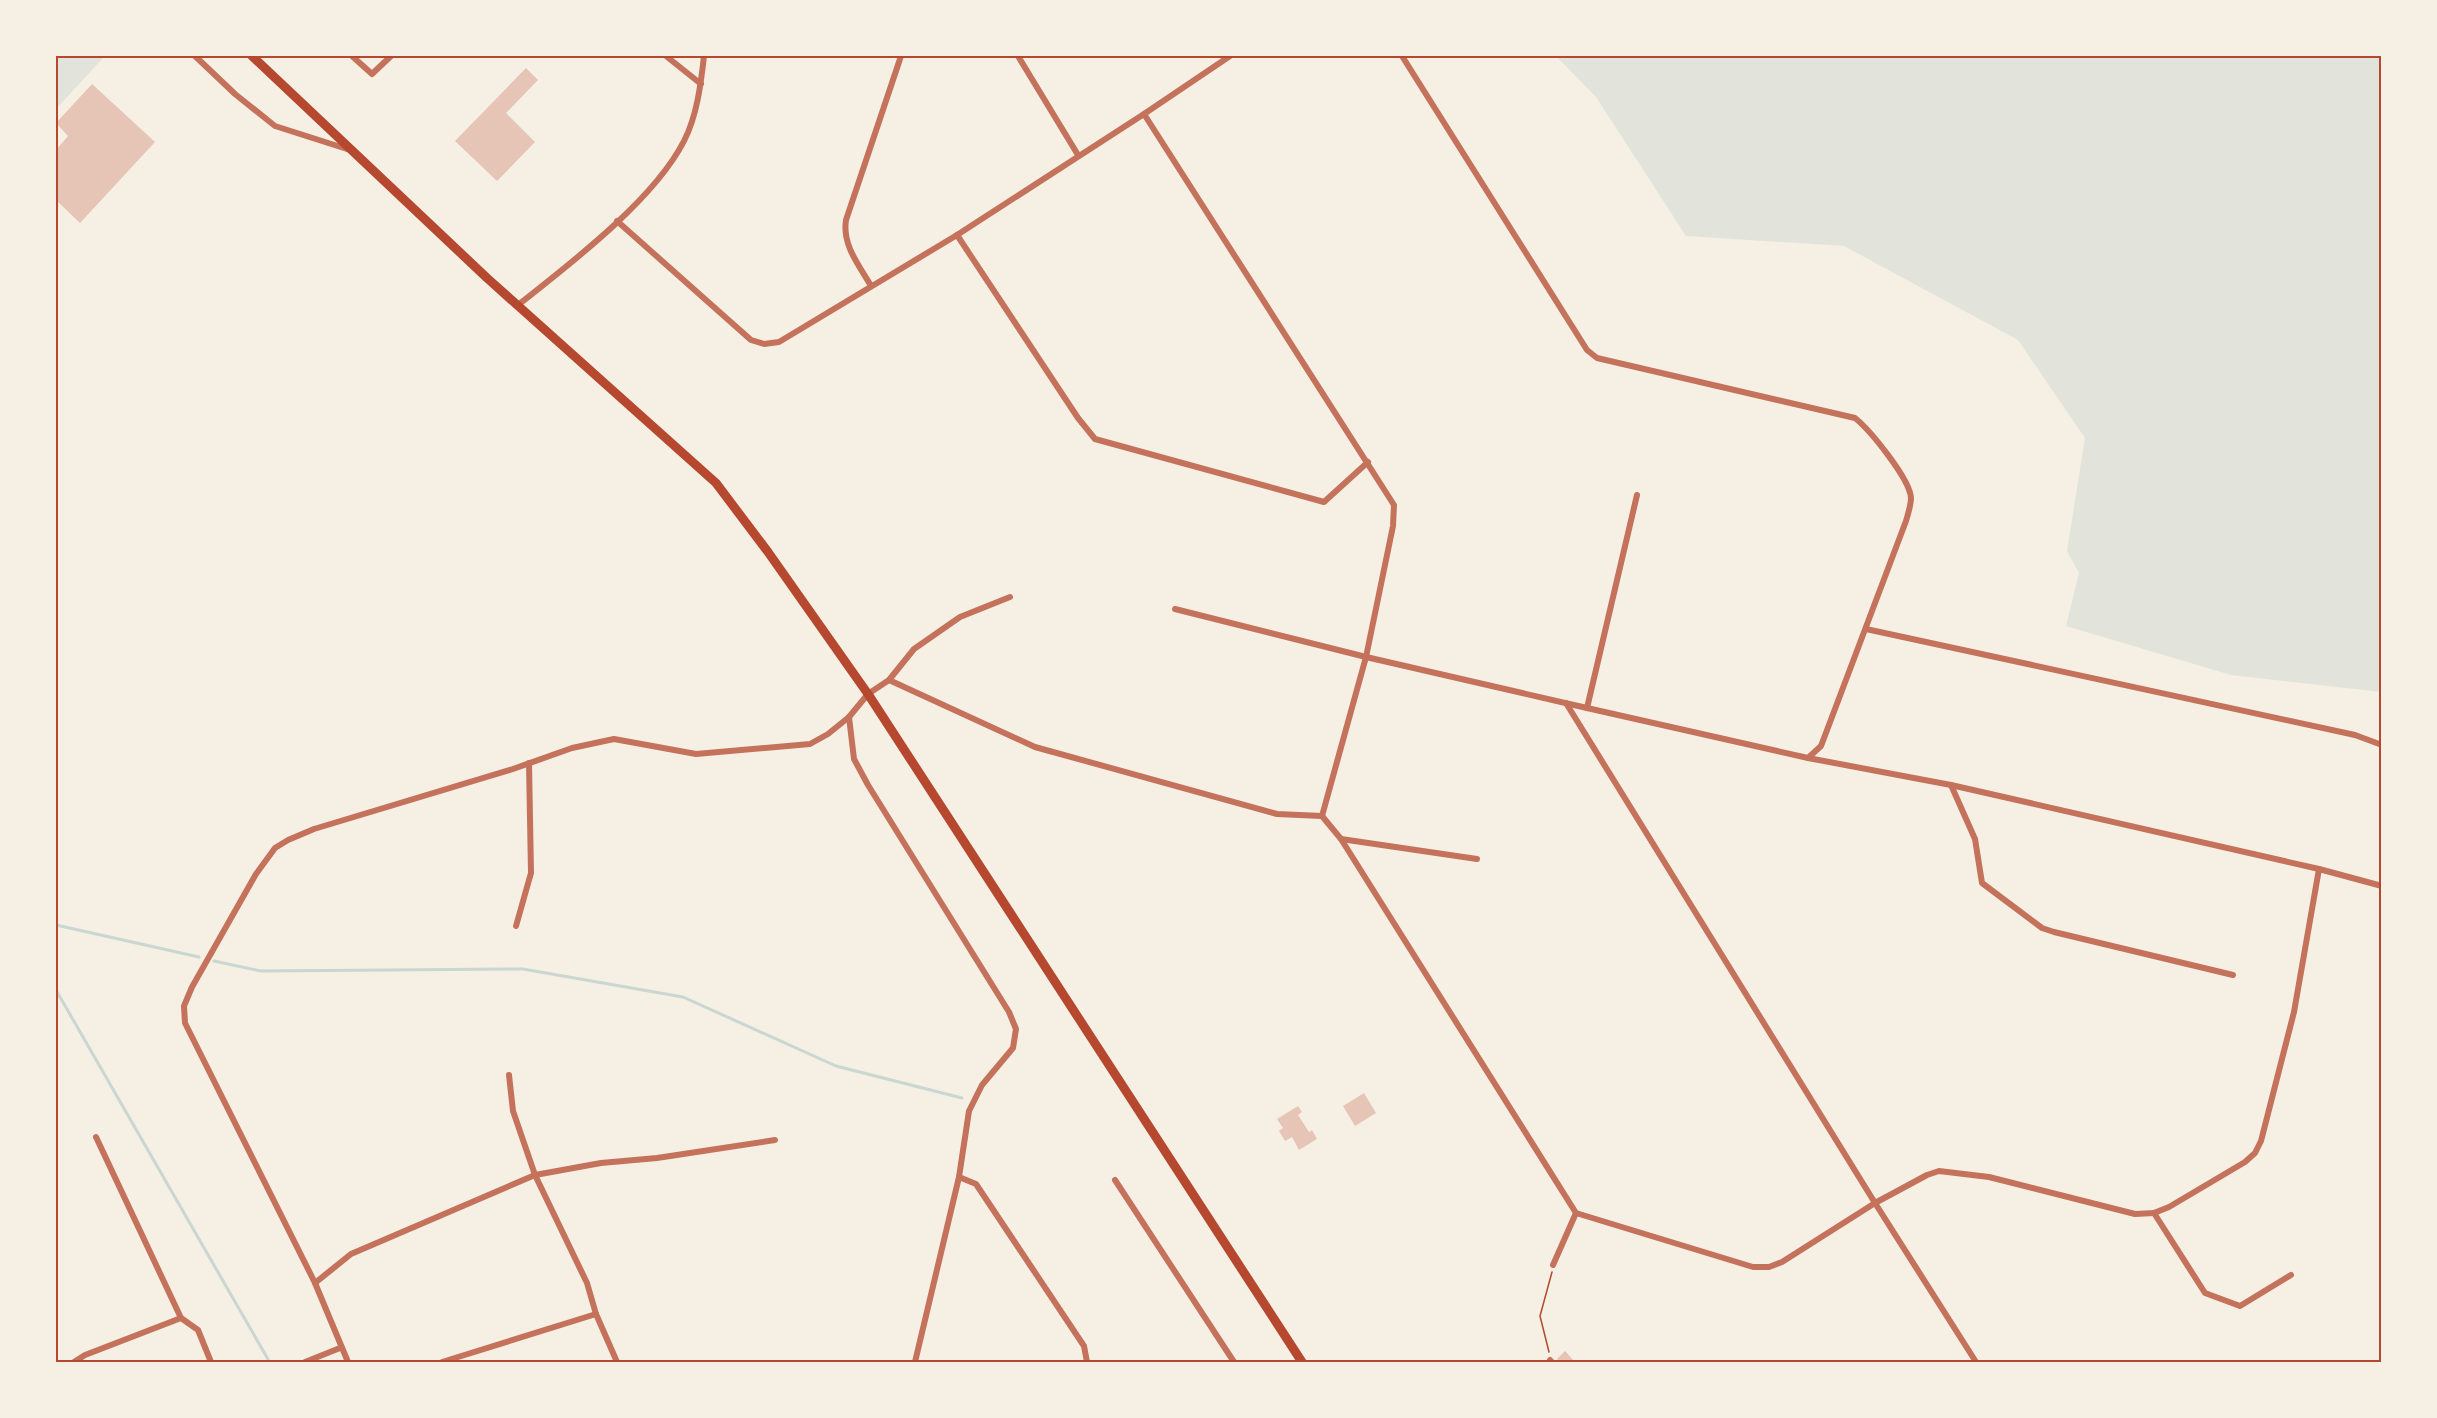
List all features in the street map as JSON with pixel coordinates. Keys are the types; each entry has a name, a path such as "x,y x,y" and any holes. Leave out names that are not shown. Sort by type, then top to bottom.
{"main road":[{"path":"252,56 518,305 716,483 768,552 868,694 1302,1362"}],"street":[{"path":"195,56 235,94 275,126 349,149"},
{"path":"352,56 372,74 391,56"},
{"path":"666,56 701,84"},
{"path":"518,305 561,272 661,177 685,139 701,84 704,56"},
{"path":"871,286 846,242 844,232 901,56"},
{"path":"1018,56 1078,155"},
{"path":"617,221 751,340 764,344 779,342 957,235 1230,56"},
{"path":"1402,56 1587,350 1597,358 1855,418 1872,434 1908,488 1911,498 1906,521 1821,746 1808,758"},
{"path":"1144,114 1394,505 1393,526 1366,657 1322,816"},
{"path":"957,235 1078,418 1095,439 1324,502 1368,462"},
{"path":"1587,708 1637,495"},
{"path":"348,1362 340,1348 315,1283 185,1023 184,1006 192,987 256,874 275,848 314,829 572,748 614,739 696,754 810,744 828,734 849,717 868,694 889,680 914,649 960,617 1010,597"},
{"path":"1175,609 1366,657 1587,708 1808,758 1951,785 2319,869 2382,886"},
{"path":"1866,629 2355,735 2382,745"},
{"path":"889,680 1035,747 1277,814 1322,816 1341,839 1576,1213 1753,1267 1782,1262 1875,1203 1927,1175 1940,1171 1989,1177 2135,1214 2154,1213 2169,1207 2245,1162 2255,1153 2261,1141 2294,1012 2319,869"},
{"path":"1566,703 1976,1362"},
{"path":"849,717 854,759 1009,1012 1016,1029 1013,1048 982,1085 969,1111 959,1178 915,1362"},
{"path":"516,926 531,873 529,763"},
{"path":"1951,785 1976,839 1982,883 2042,928 2233,975"},
{"path":"1341,839 1477,859"},
{"path":"509,1075 513,1111 536,1175 587,1283 596,1314 617,1362"},
{"path":"96,1137 181,1318 198,1330 211,1362"},
{"path":"315,1283 351,1254 536,1175 551,1174 601,1162 657,1158 775,1140"},
{"path":"959,1178 976,1184 1084,1346 1087,1362"},
{"path":"1115,1180 1234,1362"},
{"path":"1553,1265 1576,1213"},
{"path":"2154,1213 2205,1293 2240,1306 2291,1275"},
{"path":"442,1362 596,1314"},
{"path":"74,1362 85,1355 181,1318"},
{"path":"305,1362 340,1348"}],"path":[{"path":"1551,1361 1540,1316 1553,1265"}],"shaded area":[{"path":"56,56 105,56 56,109"},
{"path":"1556,56 2381,56 2381,692 2231,675 2066,626 2079,573 2067,551 2085,438 2018,340 1844,246 1686,236 1596,97"}],"building":[{"path":"526,68 538,80 506,113 535,142 497,181 455,141"},
{"path":"92,84 155,142 80,223 56,200 56,150 68,136 56,123"},
{"path":"1364,1093 1376,1113 1355,1126 1343,1106"},
{"path":"1298,1106 1302,1112 1298,1115 1309,1132 1312,1130 1317,1139 1299,1150 1292,1137 1285,1141 1279,1131 1283,1128 1277,1119"},
{"path":"1565,1351 1575,1362 1559,1362 1557,1359"}],"waterway":[{"path":"56,925 199,957"},
{"path":"214,961 261,971 523,969 683,997 836,1066 962,1098"},
{"path":"56,990 269,1361"}]}
